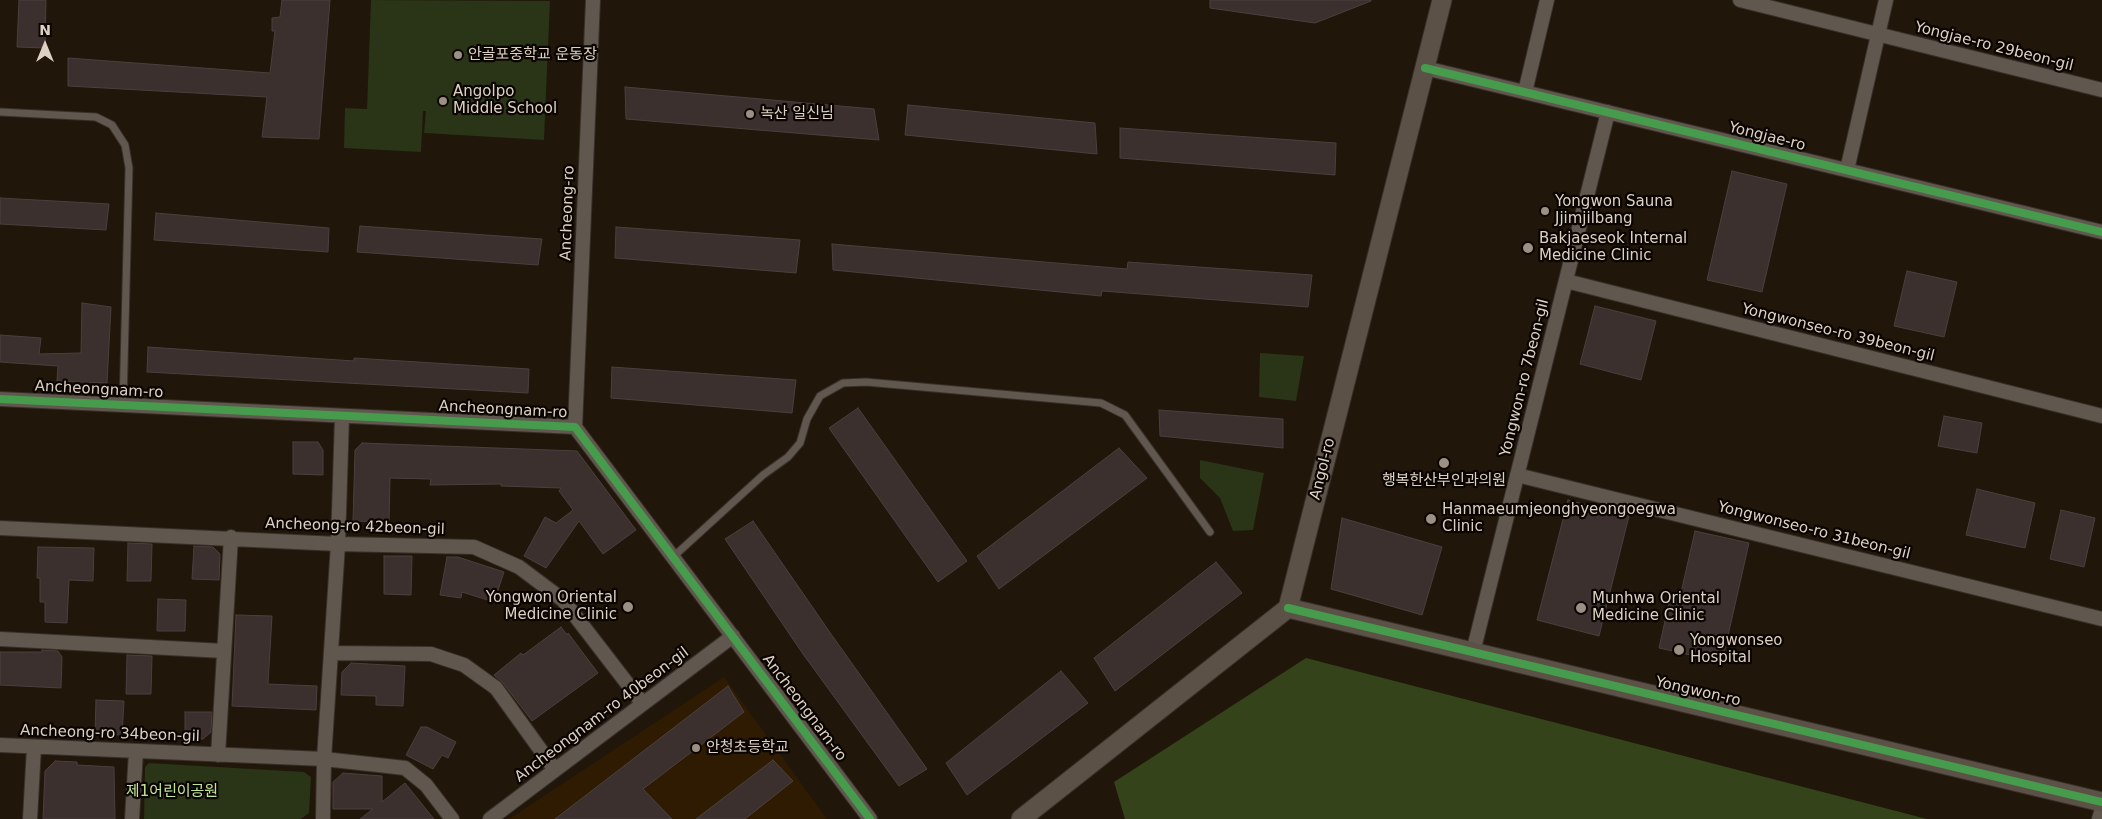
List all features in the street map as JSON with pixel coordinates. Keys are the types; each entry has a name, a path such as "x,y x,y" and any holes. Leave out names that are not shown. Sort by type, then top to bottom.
{"main road":[{"name":"Angol-ro","path":"1288,608 1442,0"},
{"name":"Yongwon-ro","path":"1288,608 2102,802"},
{"path":"1021,819 1288,608"}],"street":[{"name":"Ancheong-ro","path":"575,427 593,0"},
{"path":"1525,92 1547,0"},
{"name":"Yongjae-ro 29beon-gil","path":"1740,0 2102,90"},
{"path":"1847,170 1886,0"},
{"name":"Yongjae-ro","path":"1425,68 2102,232"},
{"name":"Yongwon-ro 7beon-gil","path":"1473,652 1608,112"},
{"name":"Yongwonseo-ro 39beon-gil","path":"1566,281 2102,416"},
{"name":"Ancheongnam-ro","path":"0,399 575,427 870,819"},
{"path":"323,819 324,759 338,544 342,416"},
{"name":"Yongwonseo-ro 31beon-gil","path":"1517,475 2102,619"},
{"name":"Ancheong-ro 42beon-gil","path":"0,528 231,537 338,544 474,547 519,568 563,600 643,704"},
{"name":"Ancheong-ro 34beon-gil","path":"218,755 231,537"},
{"name":"Ancheongnam-ro 40beon-gil","path":"490,819 733,636"},
{"path":"0,639 224,651"},
{"path":"330,653 431,654 464,665 496,688 555,770"},
{"name":"Ancheong-ro 34beon-gil","path":"0,745 324,759 405,768 426,784 452,819"},
{"path":"30,819 34,747"},
{"path":"132,819 136,751"},
{"path":"2100,819 2102,809"}],"lane":[{"path":"0,112 96,118 112,125 125,145 129,168 124,405"},
{"path":"673,557 764,475 788,457 800,443 807,419 820,396 843,383 866,382 1101,403 1125,416 1210,532"}],"shaded area":[{"name":"안청초등학교","path":"724,677 827,819 509,819"}],"green space":[{"name":"안골포중학교 운동장","path":"371,0 550,1 544,140 424,133 426,111 423,111 421,152 344,148 345,108 367,109"},
{"path":"1260,353 1304,356 1296,401 1259,397"},
{"path":"1200,460 1264,473 1253,530 1233,531 1220,498 1200,478"},
{"path":"1306,658 1927,819 1125,819 1114,782"},
{"name":"제1어린이공원","path":"149,763 304,772 311,777 309,813 301,819 144,819 145,767"}],"building":[{"path":"19,0 46,0 45,48 17,47"},
{"path":"282,0 330,0 319,139 262,137 267,97 68,86 68,58 270,73 275,31 272,31 272,18 280,17"},
{"path":"1210,0 1371,1 1315,23 1210,8"},
{"name":"녹산 일신님","path":"625,87 874,109 879,140 626,119"},
{"path":"908,105 1095,123 1097,154 905,135"},
{"path":"1120,128 1336,143 1335,175 1120,158"},
{"path":"1732,171 1787,184 1762,292 1707,280"},
{"path":"0,198 109,204 106,230 0,224"},
{"path":"156,213 329,228 328,252 154,240"},
{"path":"360,226 542,239 538,265 357,252"},
{"path":"616,227 800,240 796,273 615,258"},
{"path":"832,244 1127,269 1128,262 1312,275 1308,307 1102,291 1101,296 833,270"},
{"path":"1907,271 1957,282 1944,337 1894,326"},
{"path":"82,303 111,307 107,383 57,381 58,366 0,362 0,335 41,338 39,354 81,353"},
{"path":"1595,306 1656,321 1641,380 1580,364"},
{"path":"148,347 354,361 354,358 529,369 528,393 147,372"},
{"path":"612,367 796,380 792,413 611,398"},
{"path":"858,408 967,561 938,582 829,428"},
{"path":"1159,410 1283,419 1283,448 1160,436"},
{"path":"1944,416 1982,423 1977,453 1938,446"},
{"path":"293,442 318,442 323,450 323,475 293,474"},
{"path":"362,443 577,451 636,530 603,554 579,521 546,568 524,556 545,517 556,523 573,510 559,491 561,488 501,486 501,484 430,485 431,479 390,478 389,522 353,521 355,450"},
{"path":"1119,448 1147,478 999,589 977,556"},
{"path":"1977,489 2035,503 2025,548 1966,535"},
{"path":"1568,500 1629,516 1599,636 1537,620"},
{"path":"2061,510 2095,518 2084,567 2050,559"},
{"path":"1342,518 1442,547 1422,615 1331,589"},
{"path":"753,521 927,769 899,786 803,654 725,539"},
{"path":"1695,531 1749,543 1722,662 1659,648 1671,594 1680,597"},
{"path":"128,543 152,544 151,581 127,581"},
{"path":"194,546 213,547 220,554 219,580 192,579"},
{"path":"38,547 94,548 93,581 69,580 67,623 45,622 45,602 40,602 40,578 37,578"},
{"path":"384,556 412,556 411,595 384,594"},
{"path":"447,557 458,557 504,572 494,602 462,592 461,598 440,595"},
{"path":"1216,562 1242,593 1115,691 1094,658"},
{"path":"158,599 186,600 185,631 157,631"},
{"path":"236,615 272,616 268,684 317,686 316,710 232,706"},
{"path":"561,627 567,635 568,633 598,673 532,721 503,683 494,675 521,653 523,655"},
{"path":"42,650 58,651 62,657 61,688 0,685 0,652 42,652"},
{"path":"127,655 152,656 151,694 126,694"},
{"path":"351,663 405,666 403,706 376,705 376,696 341,695 342,672"},
{"path":"1061,671 1088,703 967,795 946,763"},
{"name":"안청초등학교","path":"728,686 744,712 643,789 672,819 555,819"},
{"path":"96,700 124,701 122,735 95,734"},
{"path":"185,712 212,712 211,732 203,739 185,739"},
{"path":"421,727 427,727 456,742 448,758 442,755 433,769 406,755"},
{"name":"안청초등학교","path":"773,760 793,781 745,819 696,819"},
{"path":"55,761 77,762 77,765 114,767 115,819 43,819 45,771"},
{"path":"343,773 382,776 382,802 405,783 434,819 360,819 373,809 333,809 333,782"}],"cycle path":[{"path":"1425,68 2102,232"},
{"path":"0,399 575,427 870,819"},
{"path":"1288,608 2102,802"}],"place":[{"name":"안골포중학교 운동장","path":"458,55"},
{"name":"Angolpo Middle School","path":"443,101"},
{"name":"녹산 일신님","path":"750,114"},
{"name":"Yongwon Sauna Jjimjilbang","path":"1545,211"},
{"name":"Bakjaeseok Internal Medicine Clinic","path":"1528,248"},
{"name":"행복한산부인과의원","path":"1444,463"},
{"name":"Hanmaeumjeonghyeongoegwa Clinic","path":"1431,519"},
{"name":"Yongwon Oriental Medicine Clinic","path":"628,607"},
{"name":"Munhwa Oriental Medicine Clinic","path":"1581,608"},
{"name":"Yongwonseo Hospital","path":"1679,650"},
{"name":"안청초등학교","path":"696,748"}]}
